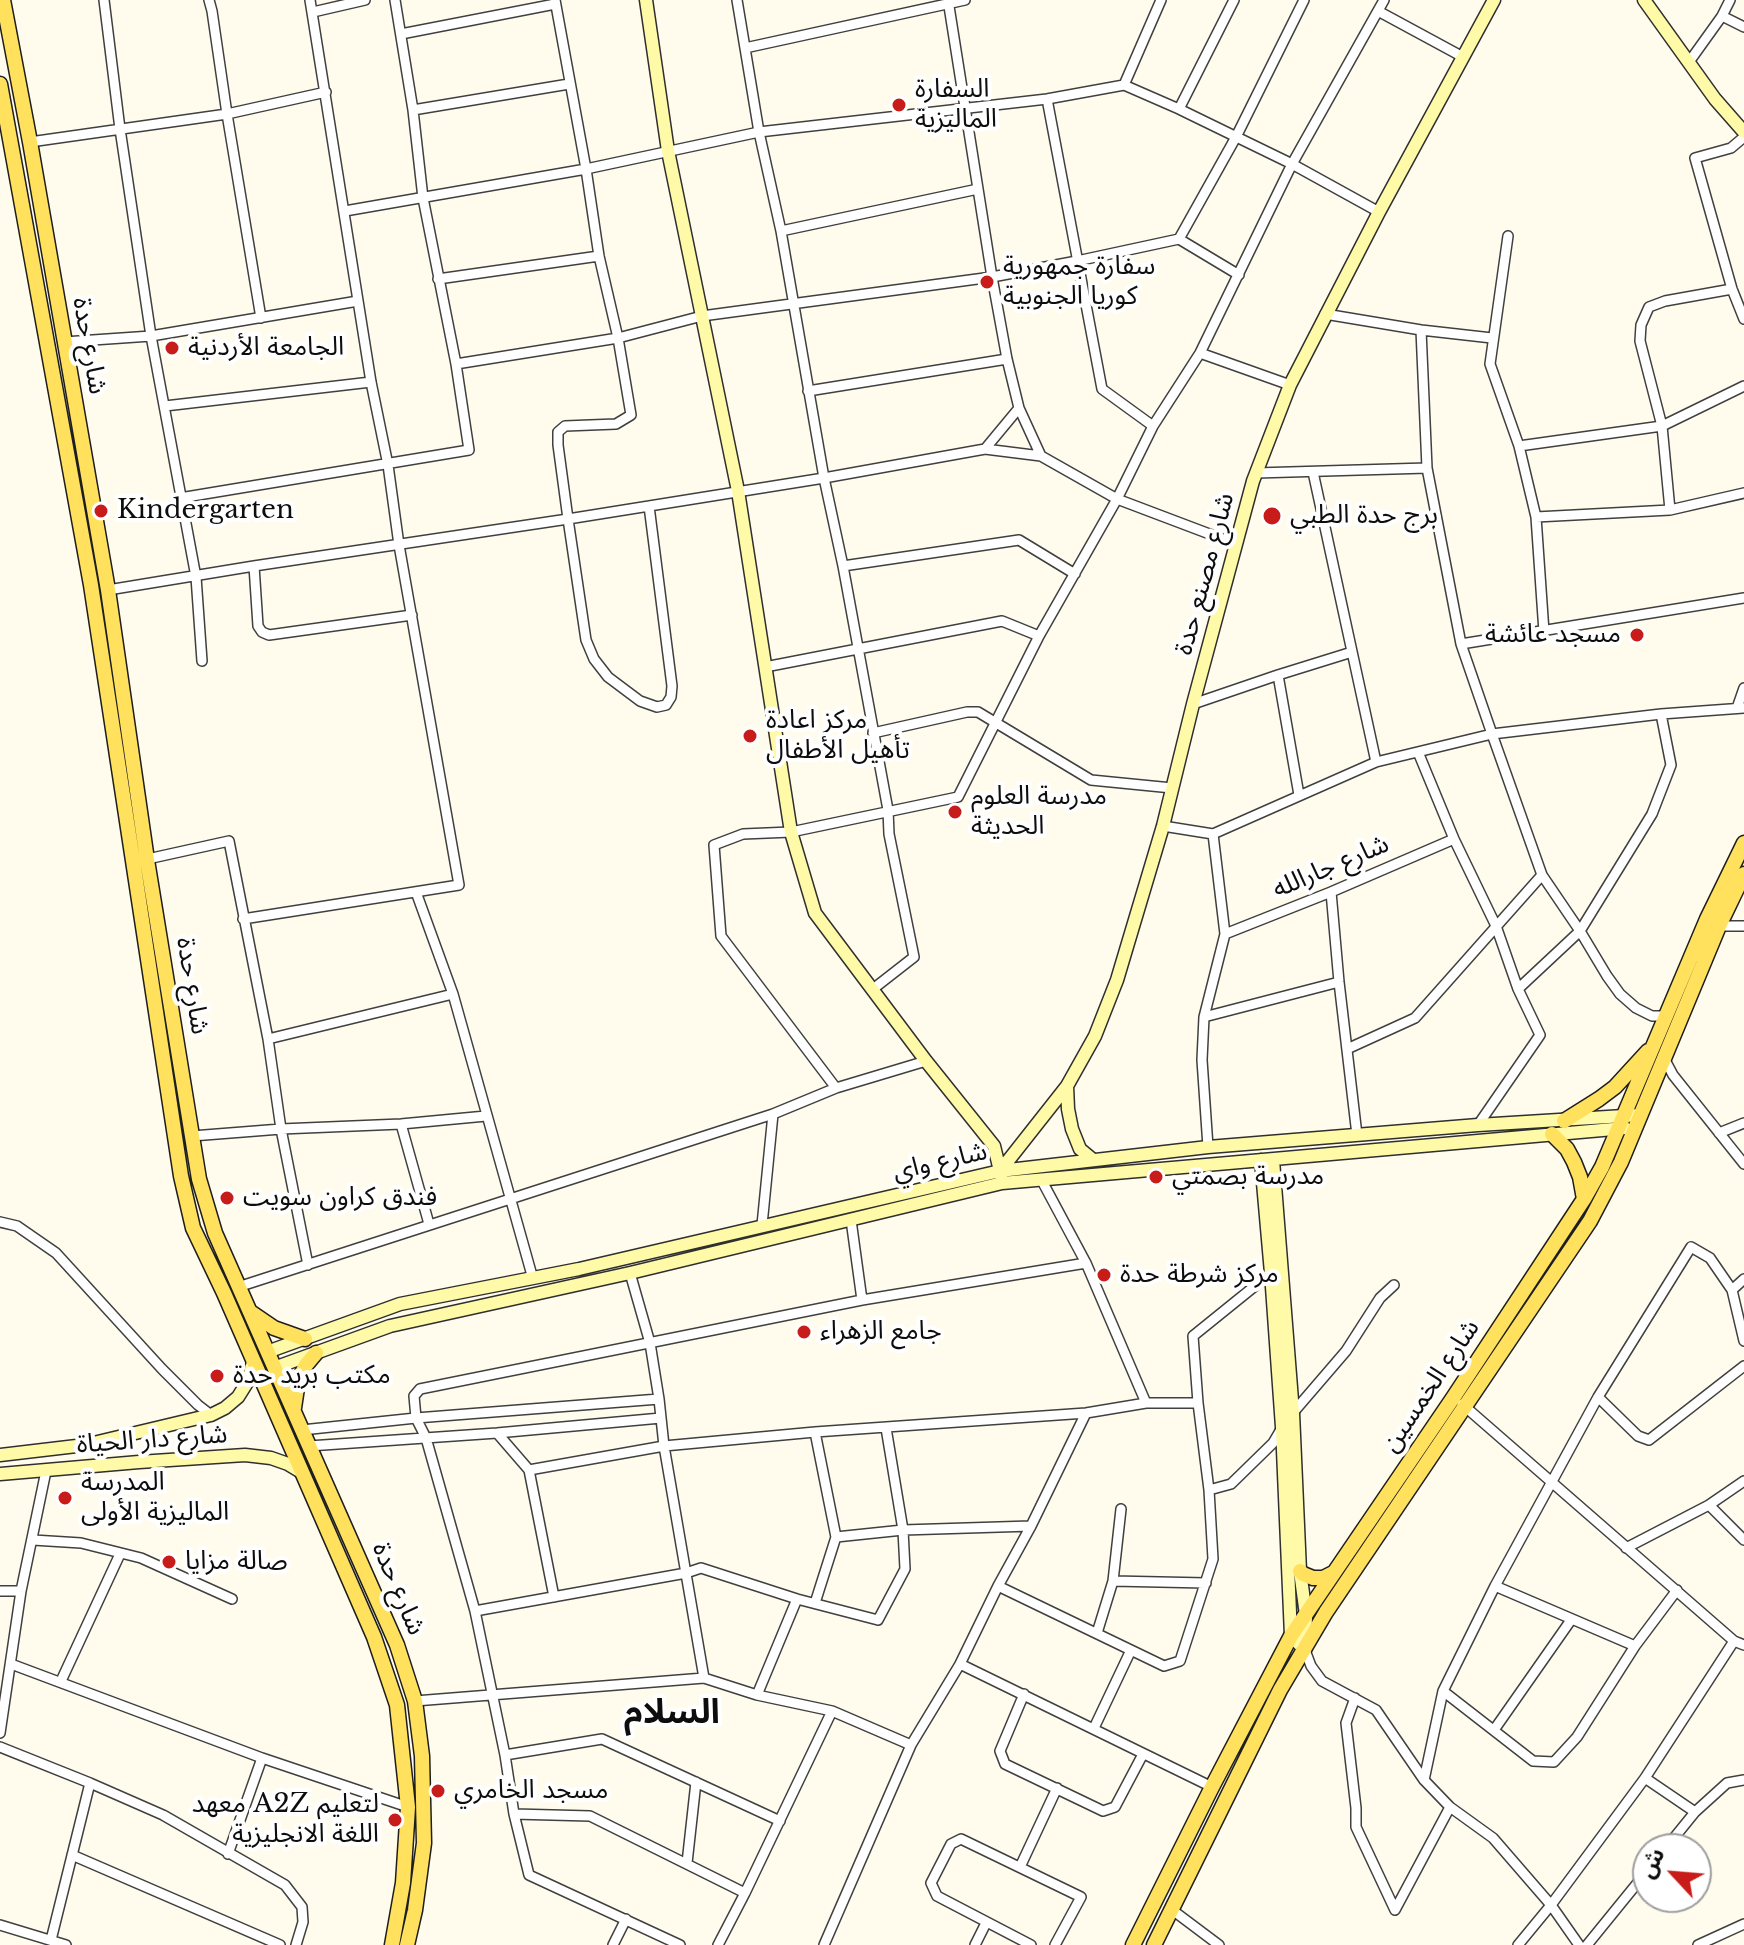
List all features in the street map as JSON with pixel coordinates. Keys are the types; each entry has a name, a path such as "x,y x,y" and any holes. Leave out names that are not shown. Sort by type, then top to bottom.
{"main road":[{"name":"شارع حدة","path":"3,0 108,590 116,700"},
{"name":"شارع حدة","path":"0,84 91,585 116,700 181,1176 193,1228 374,1637 397,1705 408,1807 403,1883 392,1945"},
{"name":"شارع الخمسين","path":"1154,1945 1280,1690 1602,1167 1707,919 1744,843"},
{"name":"شارع حدة","path":"140,861 199,1179 215,1233 397,1645 415,1701 422,1756 424,1843 407,1945"},
{"name":"شارع الخمسين","path":"1133,1945 1291,1636 1333,1573 1590,1221 1621,1162 1719,926 1744,874"},
{"path":"1564,1121 1615,1087 1656,1042"},
{"path":"1552,1134 1567,1149 1574,1162 1584,1199"},
{"path":"224,1293 238,1287"},
{"path":"248,1308 274,1328 305,1339"},
{"path":"294,1409 298,1381 316,1353"},
{"path":"1300,1571 1313,1578 1323,1578 1333,1573"},
{"path":"397,1705 415,1701"}],"street":[{"path":"104,0 151,336 196,577 202,661"},
{"path":"209,0 261,318"},
{"path":"243,919 459,885 399,545 388,465 371,382 310,0"},
{"path":"313,12 365,0"},
{"path":"180,498 469,450 456,364 423,198 413,110 395,0"},
{"path":"646,0 668,151 738,491 791,832 815,913 994,1146 1001,1177"},
{"path":"737,0 914,957 873,989"},
{"path":"745,48 965,0"},
{"path":"1124,85 1160,3 1148,0"},
{"path":"1179,109 1234,0"},
{"path":"1179,239 1236,137 1304,0"},
{"path":"836,1088 721,936 714,845 743,834 791,832 958,797 1039,636 1117,499 1153,426 1200,353 1292,164 1384,0"},
{"name":"شارع مصنع حدة","path":"1001,1177 1067,1086 1095,1036 1117,980 1163,826 1256,473 1290,385 1494,0"},
{"path":"1644,0 1744,135 1731,148 1695,158 1732,289 1744,319"},
{"path":"1689,62 1730,0"},
{"path":"401,34 555,2 599,256 618,338 631,415 616,424 565,426 558,432 568,519 586,640 594,659 608,677 640,701 657,707 666,705 672,686 649,506"},
{"path":"948,2 1007,359 1019,408 1041,456"},
{"path":"1378,11 1463,57"},
{"path":"1722,16 1744,27"},
{"path":"413,110 569,84"},
{"path":"345,211 586,169 759,132 1047,99 1124,85 1292,164 1379,212"},
{"path":"30,142 227,114 326,92"},
{"path":"1047,99 1102,389 1153,426"},
{"path":"781,231 978,189"},
{"path":"1508,236 1490,364 1519,446 1536,517 1544,632"},
{"path":"456,364 618,338 702,316 992,277 1179,239 1239,275"},
{"path":"438,279 599,256"},
{"path":"1670,510 1662,426 1640,341 1641,325 1649,307 1665,301 1732,289"},
{"path":"64,342 151,336 358,301"},
{"path":"1325,314 1492,338"},
{"path":"1421,330 1427,468 1461,644 1542,875 1620,994 1636,1008 1652,1016 1666,1016"},
{"path":"1200,353 1290,385"},
{"path":"808,391 1007,359"},
{"path":"165,406 371,382"},
{"path":"1519,446 1662,426 1744,386"},
{"path":"985,449 1019,408"},
{"path":"108,590 824,478 985,449 1041,456 1117,499 1236,544"},
{"path":"1256,473 1427,468"},
{"path":"1313,472 1376,762"},
{"path":"1536,517 1670,510 1744,493"},
{"path":"843,566 1019,540 1075,574"},
{"path":"254,566 258,626 269,635 412,615"},
{"path":"1461,644 1744,598"},
{"path":"765,667 1002,621 1039,636"},
{"path":"1193,704 1352,652"},
{"path":"1278,675 1299,795"},
{"path":"1163,826 1213,834 1376,762 1492,734 1740,708 1744,688"},
{"path":"873,733 978,712 1091,780 1172,788"},
{"path":"1518,989 1580,931 1652,814 1671,765 1661,714"},
{"path":"1418,752 1454,839 1496,926 1518,989 1540,1035 1478,1125"},
{"path":"1208,1147 1202,1060 1204,1017 1225,934 1213,834"},
{"name":"شارع جارالله","path":"1225,934 1454,839"},
{"path":"140,861 229,841 308,1265"},
{"path":"1347,1049 1415,1018 1542,875"},
{"path":"416,892 453,994 533,1279"},
{"path":"1331,892 1357,1135"},
{"path":"1719,926 1744,926"},
{"path":"1204,1017 1339,982"},
{"path":"268,1039 453,994"},
{"path":"1664,1058 1673,1075 1744,1164"},
{"path":"238,1287 773,1114 836,1088 926,1061"},
{"path":"1067,1086 1072,1129 1080,1149 1092,1159"},
{"path":"762,1225 773,1114"},
{"path":"192,1136 486,1116"},
{"name":"شارع واي","path":"267,1352 400,1304 579,1269 762,1225 1092,1159 1478,1125 1564,1121 1621,1123"},
{"name":"شارع واي","path":"274,1368 390,1326 851,1220 1001,1177 1041,1179 1267,1160 1552,1134 1638,1121"},
{"path":"1719,1133 1744,1123"},
{"path":"401,1124 429,1224"},
{"path":"1413,1131 1414,1146"},
{"path":"1267,1160 1291,1636 1305,1650"},
{"path":"1267,1160 1293,1413 1300,1571 1306,1615 1305,1650 1311,1666 1322,1681 1376,1710 1424,1780 1450,1807 1493,1838 1551,1905 1579,1945"},
{"path":"1041,1179 1086,1263 1146,1403"},
{"path":"851,1220 862,1300"},
{"path":"0,1222 17,1226 56,1253 162,1369 211,1415"},
{"path":"1424,1780 1443,1691 1495,1586 1598,1397 1691,1247 1710,1258 1732,1290 1744,1341"},
{"path":"680,1945 529,1875 514,1814 475,1611 426,1438 416,1418 414,1396 420,1389 862,1300 1086,1263"},
{"path":"579,1269 583,1283"},
{"path":"630,1273 650,1343 664,1446 704,1678"},
{"path":"998,1586 1164,1666 1180,1661 1213,1559 1193,1336 1271,1273"},
{"path":"1732,1290 1744,1279"},
{"path":"1209,1490 1231,1484 1273,1443 1293,1413 1346,1351 1380,1298 1394,1285"},
{"name":"شارع دار الحياة","path":"0,1455 85,1445 211,1415 238,1397 248,1381 253,1362"},
{"path":"1598,1397 1638,1436 1649,1440 1744,1366"},
{"path":"302,1430 659,1399"},
{"path":"1459,1402 1739,1643 1645,1778 1518,1945"},
{"path":"529,1470 664,1446 1086,1413 1146,1403 1198,1403"},
{"path":"546,1409 550,1427"},
{"path":"824,1945 911,1745 960,1664 1086,1413"},
{"path":"309,1446 661,1418"},
{"path":"475,1611 701,1568 797,1599 878,1620 905,1569 903,1530 886,1428"},
{"path":"815,1432 836,1537 815,1603"},
{"path":"497,1433 529,1470 554,1597"},
{"name":"شارع دار الحياة","path":"0,1474 245,1455 271,1458 303,1473"},
{"path":"0,1733 21,1591 46,1471"},
{"path":"1626,1548 1709,1505 1744,1481"},
{"path":"1709,1505 1744,1540"},
{"path":"1097,1633 1113,1581 1121,1509"},
{"path":"836,1537 903,1530 1031,1526"},
{"path":"33,1540 81,1543 141,1558 232,1599"},
{"path":"61,1681 120,1554"},
{"path":"1113,1581 1206,1583"},
{"path":"1495,1586 1635,1646"},
{"path":"1443,1691 1533,1761 1554,1762 1577,1737 1635,1646 1677,1590"},
{"path":"0,1591 21,1591"},
{"path":"757,1695 797,1599"},
{"path":"1494,1730 1571,1620"},
{"path":"1094,1728 1131,1650"},
{"path":"11,1664 262,1758 408,1807"},
{"path":"960,1664 1212,1787"},
{"path":"415,1701 704,1678 757,1695 832,1711 911,1745"},
{"path":"1024,1694 1000,1751 1005,1764 1103,1811 1115,1807 1143,1754"},
{"path":"1355,1698 1346,1723 1356,1827 1395,1910 1450,1807"},
{"path":"718,1945 832,1711"},
{"path":"505,1755 602,1739 780,1821"},
{"path":"0,1747 163,1815 285,1885 302,1907 303,1922 296,1945"},
{"path":"228,1854 262,1758"},
{"path":"1645,1778 1695,1812"},
{"path":"1678,1833 1695,1812 1727,1783 1744,1780"},
{"path":"687,1863 696,1782"},
{"path":"51,1940 90,1783"},
{"path":"1020,1867 1057,1788"},
{"path":"514,1814 590,1816 745,1893"},
{"path":"1031,1945 937,1896 931,1883 951,1844 961,1839 1081,1897 1055,1945"},
{"path":"72,1855 280,1945"},
{"path":"1587,1945 1632,1890"},
{"path":"1171,1909 1219,1945"},
{"path":"613,1945 626,1919"},
{"path":"975,1945 986,1923"},
{"path":"1698,1945 1744,1924"},
{"path":"0,1925 66,1945"}],"place":[{"name":"السفارة الماليزية","path":"899,105"},
{"name":"سفارة جمهورية كوريا الجنوبية","path":"987,282"},
{"name":"الجامعة الأردنية","path":"172,348"},
{"name":"Kindergarten","path":"101,511"},
{"name":"برج حدة الطبي","path":"1272,516"},
{"name":"مسجد عائشة","path":"1637,635"},
{"name":"مركز اعادة تأهيل الأطفال","path":"750,736"},
{"name":"مدرسة العلوم الحديثة","path":"955,812"},
{"name":"مدرسة بصمتي","path":"1156,1177"},
{"name":"فندق كراون سويت","path":"227,1198"},
{"name":"مركز شرطة حدة","path":"1104,1275"},
{"name":"جامع الزهراء","path":"804,1332"},
{"name":"مكتب بريد حدة","path":"217,1376"},
{"name":"المدرسة الماليزية الأولى","path":"65,1498"},
{"name":"صالة مزايا","path":"169,1562"},
{"name":"مسجد الخامري","path":"438,1791"},
{"name":"معهد A2Z لتعليم اللغة الانجليزية","path":"395,1820"}],"district":[{"name":"السلام","path":"672,1713"}]}
